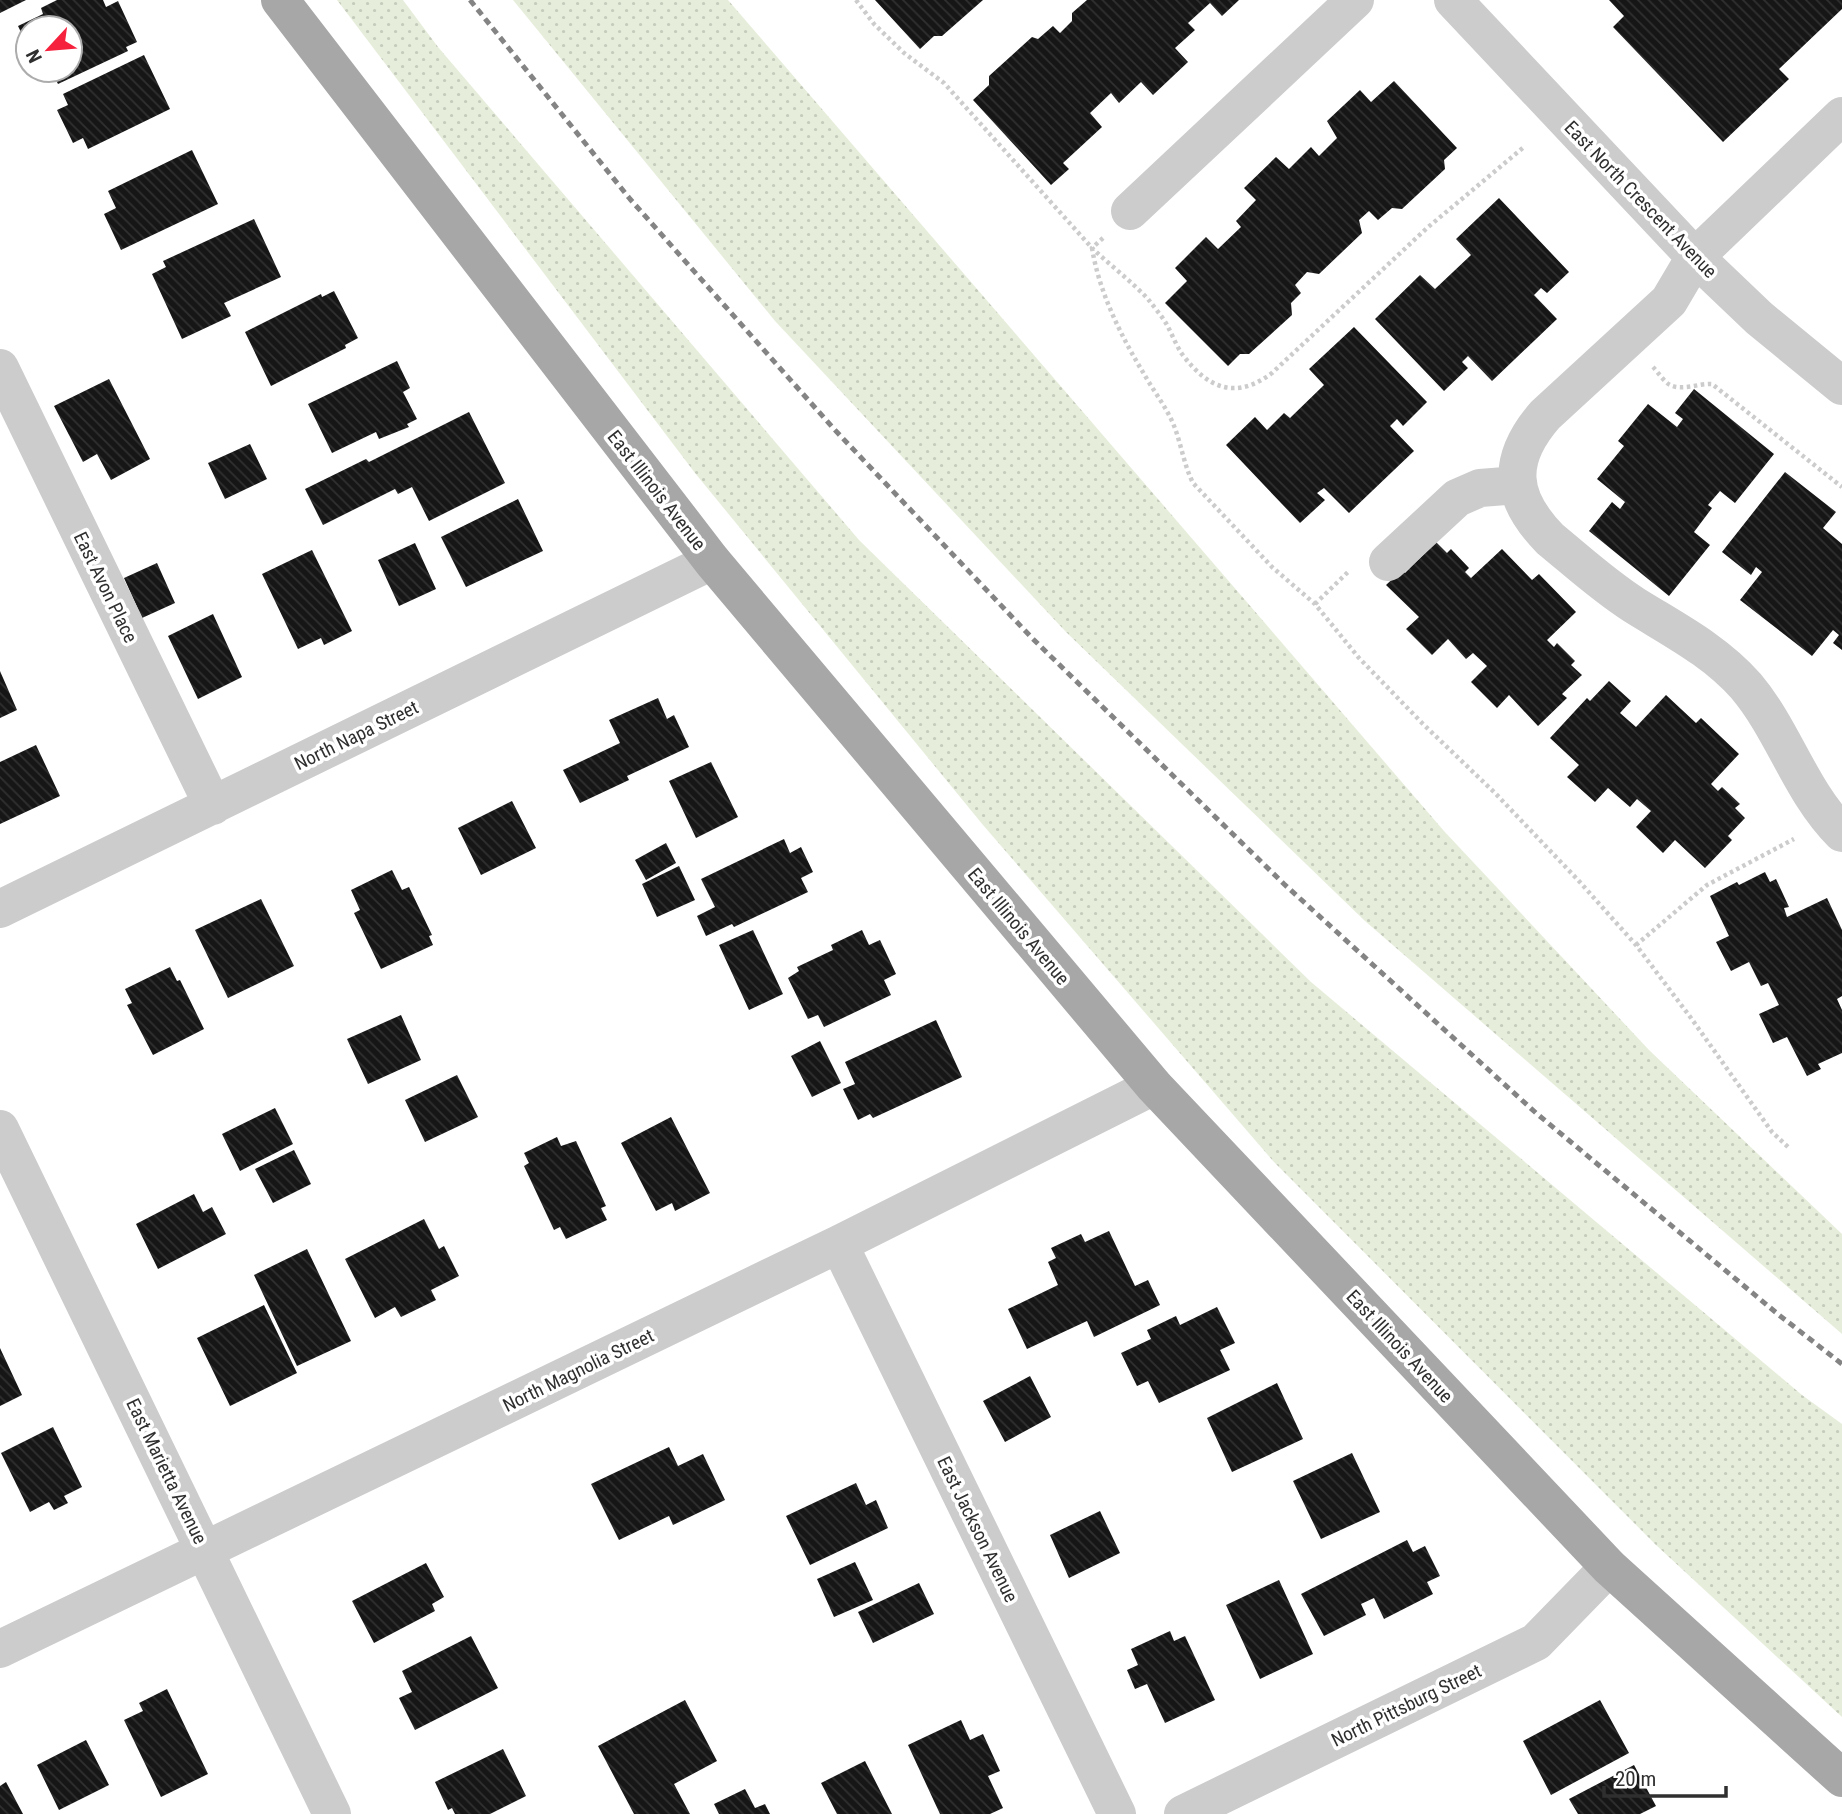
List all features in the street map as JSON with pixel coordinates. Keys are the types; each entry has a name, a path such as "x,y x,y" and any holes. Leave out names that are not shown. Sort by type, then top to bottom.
{"main road":[{"name":"East Illinois Avenue","path":"280,0 712,561 1154,1086 1609,1567 1842,1778"}],"street":[{"path":"1130,211 1355,0"},
{"name":"East North Crescent Avenue","path":"1453,0 1695,257 1759,318 1842,386"},
{"path":"1842,116 1695,257 1669,301 1545,415 1529,433 1518,461 1518,485 1523,503 1550,539 1633,604 1706,649 1744,684 1778,732 1813,798 1842,833"},
{"name":"East Avon Place","path":"0,368 213,806"},
{"path":"1388,562 1457,498 1480,488 1518,485"},
{"name":"North Napa Street","path":"0,909 712,561"},
{"name":"North Magnolia Street","path":"0,1649 839,1244 1154,1086"},
{"name":"East Marietta Avenue","path":"0,1129 332,1814"},
{"name":"East Jackson Avenue","path":"839,1244 1117,1814"},
{"name":"North Pittsburg Street","path":"1183,1814 1536,1642 1609,1567"}],"path":[{"path":"856,0 874,24 904,53 944,83 1092,248 1146,298 1166,322 1181,352 1201,375 1220,386 1238,389 1256,385 1272,373 1427,228 1524,147"},
{"path":"1092,248 1130,211"},
{"path":"1092,248 1096,272 1113,313 1172,422 1185,467 1194,483 1272,567 1314,604 1359,658 1578,880 1636,945 1772,1132 1788,1147"},
{"path":"1649,362 1669,385 1683,388 1699,383 1712,384 1842,487"},
{"path":"1636,945 1707,885 1797,837"}],"green space":[{"path":"337,0 403,0 438,47 859,540 1311,982 1802,1395 1842,1424 1842,1717 1656,1545 1273,1161 983,825 695,473"},
{"path":"513,0 728,0 1444,831 1649,1050 1842,1234 1842,1334 1365,921 1066,632 775,321"}],"building":[{"path":"0,0 26,0 0,13"},
{"path":"57,0 103,0 106,7 118,1 137,42 126,47 128,51 84,72 84,14 43,14 41,8"},
{"path":"875,0 983,0 942,36 934,36 920,49"},
{"path":"1087,0 1239,0 1222,16 1210,3 1188,23 1195,30 1175,48 1188,62 1153,95 1141,82 1119,103 1111,93 1090,113 1102,127 1063,163 1069,169 1051,185 973,100 989,85 989,76 1032,37 1038,39 1053,26 1060,33 1072,21 1072,13"},
{"path":"1609,0 1842,0 1842,9 1779,69 1789,79 1723,142 1613,27 1624,16"},
{"path":"144,55 170,109 88,149 83,138 73,143 57,110 68,105 63,94"},
{"path":"1394,81 1457,148 1444,160 1445,169 1402,209 1392,208 1378,220 1369,211 1359,220 1362,233 1319,274 1307,272 1295,285 1301,293 1291,303 1292,315 1249,354 1240,354 1228,366 1165,303 1187,281 1175,268 1206,237 1218,249 1241,227 1236,221 1256,200 1244,188 1276,157 1289,169 1311,147 1319,156 1337,138 1327,121 1360,90 1371,102"},
{"path":"192,150 218,204 121,250 104,214 116,208 108,191"},
{"path":"1499,198 1569,272 1547,293 1541,288 1534,295 1557,319 1492,381 1468,356 1462,362 1468,368 1444,391 1375,319 1420,275 1435,289 1471,255 1456,239"},
{"path":"254,219 281,277 224,303 231,316 182,339 152,274 166,267 163,261"},
{"path":"334,291 358,338 345,345 346,348 271,386 245,332 321,294 322,297"},
{"path":"1354,327 1427,402 1403,426 1397,419 1390,426 1414,451 1349,513 1324,488 1317,493 1325,500 1300,523 1226,445 1255,417 1267,430 1284,413 1290,418 1324,385 1309,369"},
{"path":"397,361 410,388 403,392 417,419 407,424 409,427 379,439 376,432 332,453 308,404"},
{"path":"109,379 150,459 111,480 97,454 83,462 54,406"},
{"path":"1694,389 1774,454 1735,503 1720,491 1708,505 1712,508 1694,532 1710,545 1669,596 1589,531 1612,502 1620,509 1625,502 1597,479 1624,446 1618,441 1648,404 1677,427 1683,419 1675,413"},
{"path":"469,412 505,483 429,521 412,487 398,494 395,489 323,525 305,489 366,459 369,462"},
{"path":"250,444 267,479 225,499 208,463"},
{"path":"1785,472 1836,512 1823,528 1842,544 1842,650 1833,643 1839,635 1833,630 1812,656 1740,600 1762,572 1756,567 1751,575 1722,552"},
{"path":"518,499 543,551 466,587 441,537"},
{"path":"1436,542 1447,553 1451,549 1469,568 1465,572 1471,578 1502,549 1532,580 1539,574 1576,612 1547,640 1554,647 1557,643 1575,661 1571,665 1582,675 1562,694 1567,698 1538,726 1509,695 1497,708 1471,682 1487,666 1473,653 1466,659 1448,639 1432,655 1406,629 1419,617 1386,585 1402,570 1405,573"},
{"path":"415,543 436,589 399,606 378,560"},
{"path":"312,550 352,631 324,645 321,638 298,649 262,574"},
{"path":"157,563 175,603 142,618 124,578"},
{"path":"213,614 242,677 198,699 168,636"},
{"path":"0,671 17,710 0,718"},
{"path":"1609,681 1631,701 1620,713 1636,727 1666,695 1696,723 1701,718 1739,754 1711,784 1718,791 1722,787 1740,804 1735,808 1745,818 1728,836 1732,840 1705,868 1675,840 1663,853 1636,827 1651,811 1637,799 1630,807 1608,788 1595,802 1567,777 1579,765 1550,738 1587,698 1590,701"},
{"path":"658,698 667,719 674,715 689,747 627,776 629,780 580,803 563,770 620,743 609,720"},
{"path":"36,745 60,796 0,824 0,762"},
{"path":"711,762 738,817 696,838 669,781"},
{"path":"512,801 536,848 481,875 458,828"},
{"path":"784,839 790,853 801,847 813,872 801,878 808,892 734,927 732,924 706,936 697,916 715,907 701,879"},
{"path":"666,843 676,863 646,880 635,860"},
{"path":"679,866 695,900 657,917 642,884"},
{"path":"392,870 402,890 409,887 432,935 429,936 433,945 381,969 354,913 360,910 351,890"},
{"path":"1765,872 1770,882 1776,879 1789,907 1784,908 1787,917 1827,898 1842,930 1842,996 1837,999 1842,1010 1842,1053 1818,1064 1821,1069 1807,1076 1787,1037 1773,1043 1759,1014 1779,1005 1768,983 1761,986 1749,962 1731,971 1716,942 1729,936 1710,896"},
{"path":"261,899 294,966 228,998 195,930"},
{"path":"753,930 783,994 749,1010 719,945"},
{"path":"862,930 869,945 880,940 896,974 884,980 891,995 824,1027 818,1015 808,1019 788,978 799,971 797,967 833,950 831,945"},
{"path":"170,967 177,981 180,980 204,1029 153,1055 127,1005 132,1003 125,989"},
{"path":"401,1015 421,1060 368,1084 347,1039"},
{"path":"936,1020 962,1077 873,1118 870,1114 858,1120 843,1089 855,1084 845,1062"},
{"path":"820,1041 841,1083 812,1097 791,1056"},
{"path":"457,1075 478,1117 425,1142 405,1100"},
{"path":"275,1108 293,1144 240,1171 222,1134"},
{"path":"671,1117 710,1193 675,1211 672,1203 656,1211 621,1143"},
{"path":"557,1137 561,1146 576,1141 606,1206 601,1208 607,1220 566,1239 560,1227 554,1230 524,1166 529,1163 524,1153"},
{"path":"294,1150 311,1184 273,1203 255,1169"},
{"path":"194,1194 203,1212 212,1207 226,1234 158,1269 136,1224"},
{"path":"424,1219 439,1249 444,1246 459,1276 431,1290 436,1300 401,1317 395,1307 375,1318 345,1259"},
{"path":"1109,1231 1135,1286 1148,1280 1160,1305 1094,1337 1087,1321 1027,1349 1008,1309 1058,1285 1048,1262 1056,1258 1051,1248 1081,1234 1085,1242"},
{"path":"307,1249 351,1341 297,1366 254,1275"},
{"path":"264,1305 297,1373 230,1406 197,1338"},
{"path":"1217,1307 1235,1343 1220,1350 1230,1370 1159,1403 1148,1381 1137,1386 1121,1353 1151,1339 1147,1330 1176,1316 1180,1325"},
{"path":"0,1348 22,1395 0,1406"},
{"path":"1030,1376 1051,1417 1005,1442 983,1401"},
{"path":"1277,1383 1303,1439 1232,1472 1207,1418"},
{"path":"53,1427 82,1487 64,1496 68,1503 54,1510 49,1502 30,1512 1,1453"},
{"path":"669,1447 678,1466 703,1454 725,1500 673,1525 669,1516 619,1540 591,1484"},
{"path":"1352,1453 1380,1512 1321,1539 1293,1481"},
{"path":"856,1483 866,1505 876,1500 888,1528 810,1565 786,1516"},
{"path":"1100,1511 1120,1553 1069,1578 1050,1535"},
{"path":"1407,1540 1413,1552 1425,1546 1440,1576 1427,1582 1433,1594 1384,1619 1374,1598 1361,1604 1366,1615 1324,1636 1301,1594"},
{"path":"855,1562 873,1600 834,1617 817,1579"},
{"path":"426,1563 444,1597 432,1604 435,1611 374,1643 352,1601"},
{"path":"1279,1580 1313,1654 1260,1679 1226,1605"},
{"path":"919,1583 934,1614 873,1643 858,1612"},
{"path":"1170,1631 1174,1641 1185,1636 1215,1700 1165,1723 1147,1684 1135,1689 1127,1670 1138,1665 1131,1649"},
{"path":"471,1636 498,1688 415,1730 399,1698 412,1692 402,1671"},
{"path":"167,1689 208,1774 161,1797 124,1720 143,1711 139,1703"},
{"path":"685,1700 717,1761 674,1784 690,1814 634,1814 598,1746"},
{"path":"1600,1700 1629,1753 1551,1795 1523,1741"},
{"path":"961,1720 970,1740 983,1734 1000,1771 988,1776 1003,1808 990,1814 940,1814 908,1745"},
{"path":"86,1740 109,1785 59,1810 37,1765"},
{"path":"503,1749 526,1796 490,1814 455,1814 452,1808 448,1810 435,1782"},
{"path":"865,1761 892,1814 837,1814 821,1783"},
{"path":"1634,1765 1656,1806 1640,1814 1578,1814 1569,1799"},
{"path":"6,1782 23,1814 0,1814 0,1786"},
{"path":"745,1789 755,1808 765,1804 770,1814 719,1814 714,1804"}],"railway":[{"path":"470,0 630,199 834,429 1032,638 1284,884 1536,1113 1842,1364"}]}
